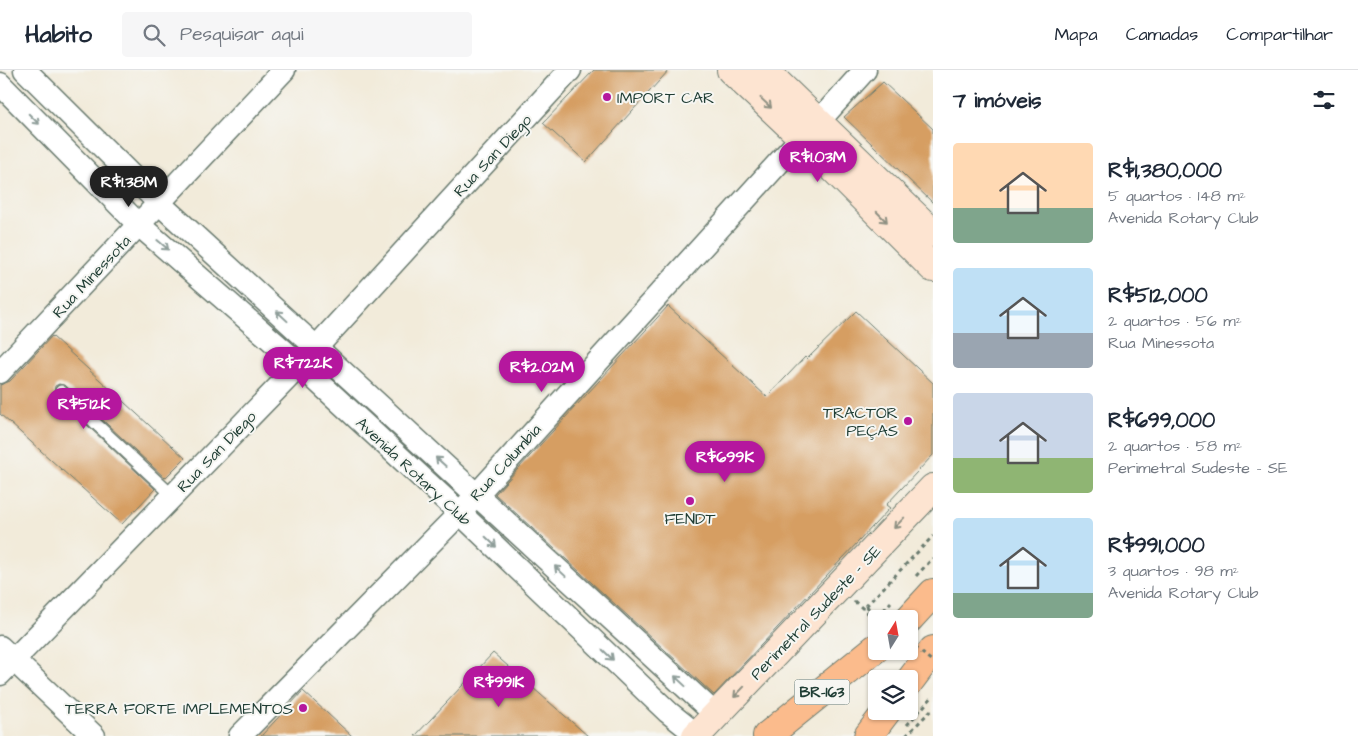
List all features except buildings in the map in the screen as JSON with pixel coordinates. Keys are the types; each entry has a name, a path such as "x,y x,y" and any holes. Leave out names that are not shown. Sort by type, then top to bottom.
{"highway":[{"path":"901,609 923,586"},
{"path":"918,670 933,650"},
{"name":"BR-163","path":"767,736 868,654"},
{"path":"868,736 894,720"}],"street":[{"name":"Avenida Rotary Club","path":"25,70 159,203 716,714"},
{"name":"Rua Minessota","path":"0,372 284,70"},
{"name":"Rua San Diego","path":"4,660 173,496 300,365 570,70"},
{"path":"731,70 810,129 933,233"},
{"path":"764,70 810,129 933,268"},
{"name":"Rua Columbia","path":"240,736 460,513 865,70"},
{"name":"Avenida Rotary Club","path":"0,84 139,225 300,365 460,513 668,712 697,736"},
{"name":"Perimetral Sudeste - SE","path":"697,736 933,488"},
{"path":"4,660 94,736"}],"lane":[{"path":"61,391 173,496"}],"path":[{"path":"871,610 866,606 933,536"},
{"path":"923,586 933,558"},
{"path":"839,587 875,619 901,609"},
{"path":"918,650 933,662"},
{"path":"918,705 933,696"},
{"path":"906,736 933,708"}],"place":[{"name":"IMPORT CAR","path":"607,97"},
{"name":"TRACTOR PEÇAS","path":"908,421"},
{"name":"FENDT","path":"690,501"},
{"name":"TERRA FORTE IMPLEMENTOS","path":"303,708"}]}
